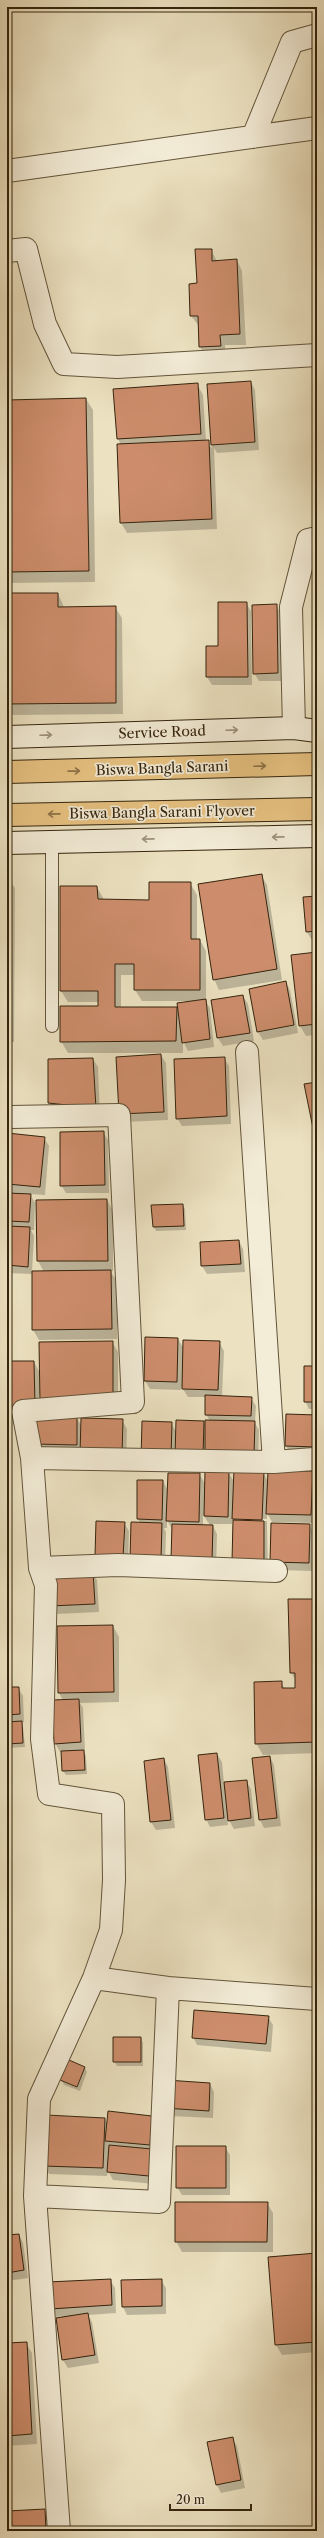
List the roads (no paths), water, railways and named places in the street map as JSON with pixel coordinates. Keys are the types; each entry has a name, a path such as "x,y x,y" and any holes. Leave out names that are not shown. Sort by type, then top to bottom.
{"main road":[{"name":"Biswa Bangla Sarani","path":"7,772 317,764"},
{"name":"Biswa Bangla Sarani Flyover","path":"7,815 317,809"}],"street":[{"path":"253,137 292,42 317,35"},
{"path":"7,171 317,128"},
{"path":"7,251 26,249 45,324 64,364 116,367 317,355"},
{"path":"294,728 291,607 308,540 317,538"},
{"name":"Service Road","path":"7,737 294,728 317,731"},
{"path":"7,843 317,836"},
{"path":"247,1052 274,1462"},
{"path":"11,1117 119,1115 133,1402 15,1412 32,1458 40,1568 46,1585 42,1739 49,1794 113,1804 114,1880 111,1930 94,1978 39,2099 35,2196 59,2531"},
{"path":"32,1458 274,1462 314,1459"},
{"path":"40,1568 118,1565 276,1571"},
{"path":"94,1978 168,1988 317,1999"},
{"path":"35,2196 159,2202 168,1988"}],"lane":[{"path":"52,843 52,1026"}]}
